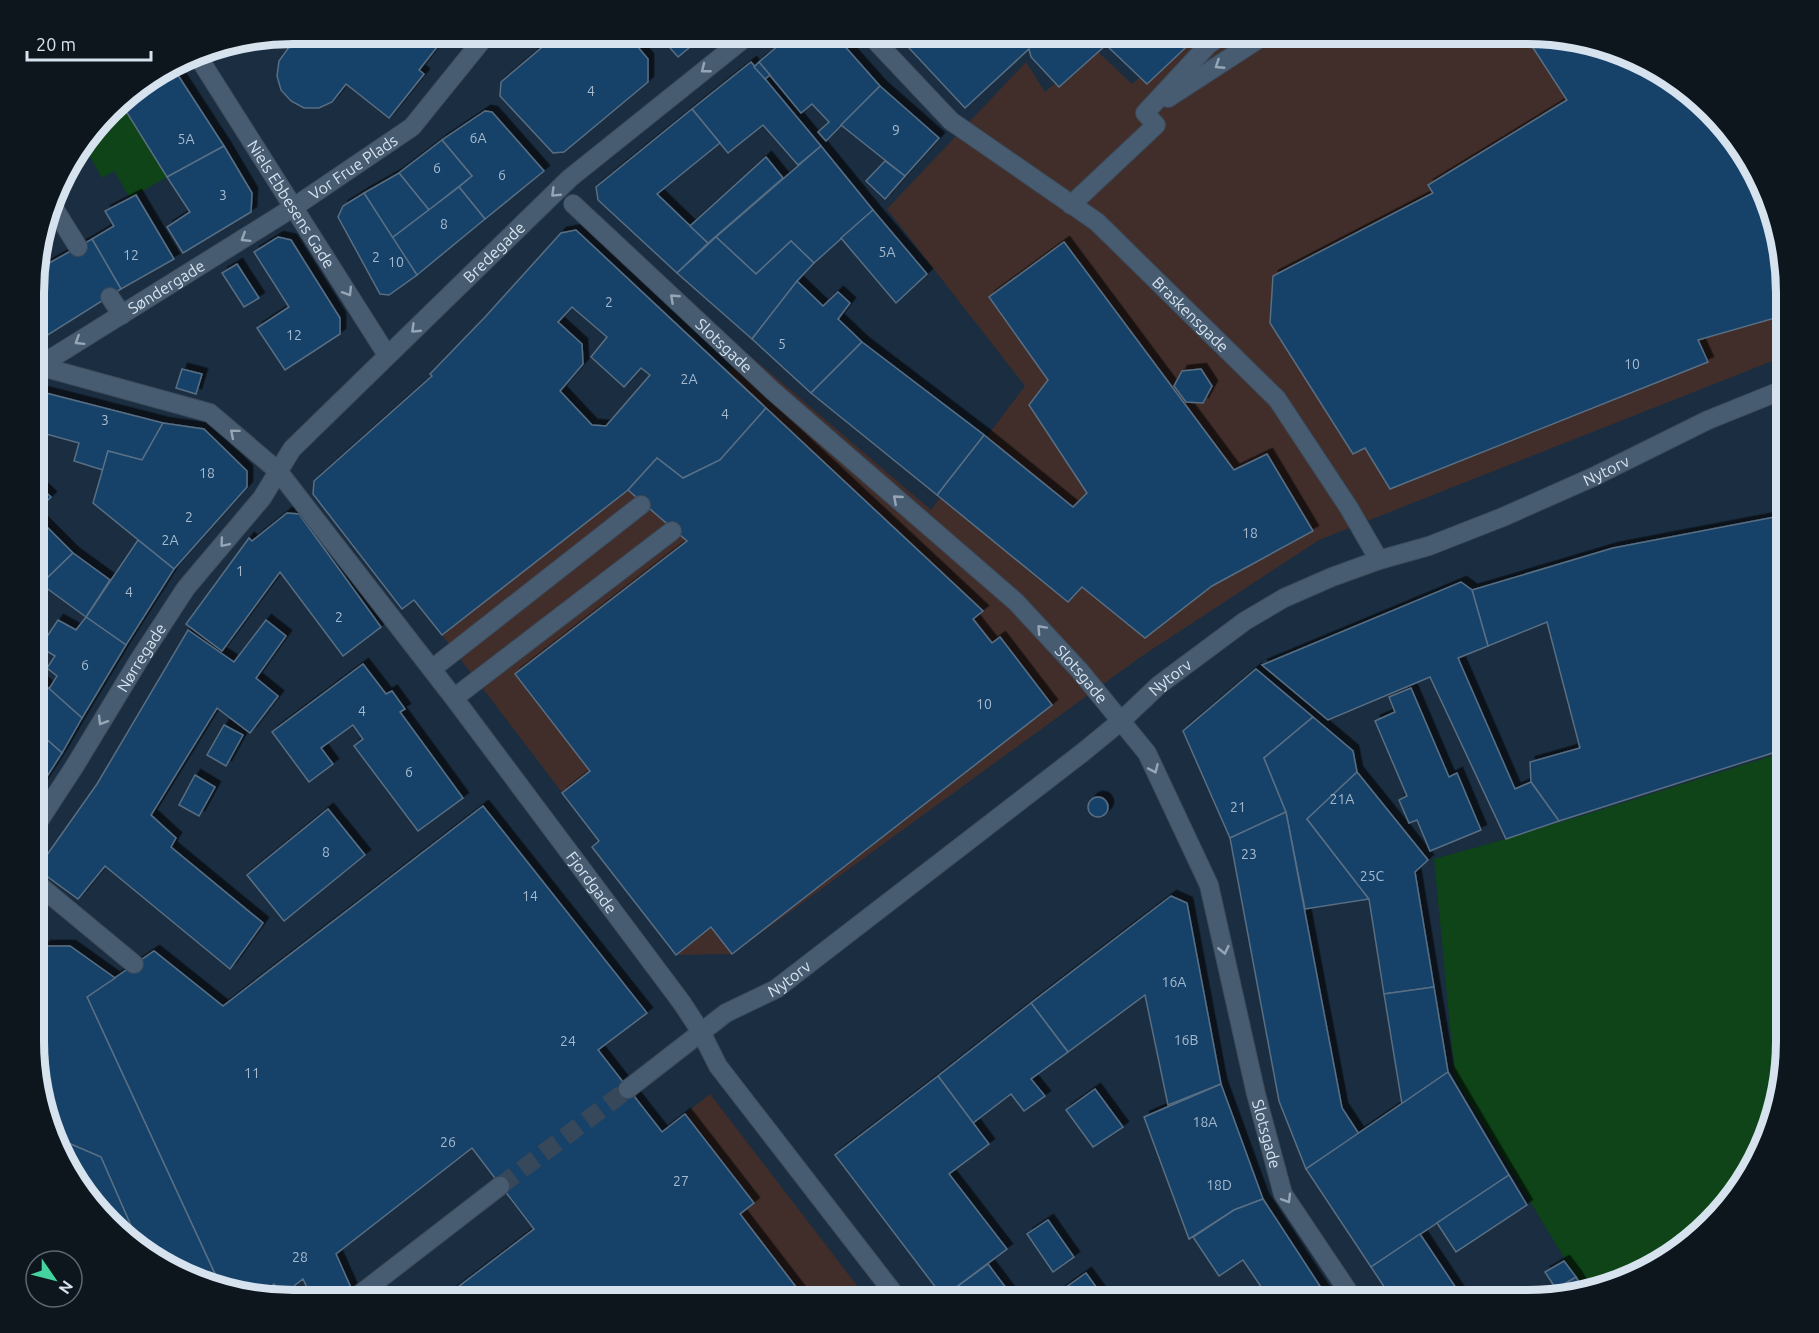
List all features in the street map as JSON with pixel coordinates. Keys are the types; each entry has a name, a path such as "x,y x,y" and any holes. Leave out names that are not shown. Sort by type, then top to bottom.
{"street":[{"name":"Vor Frue Plads","path":"294,207 412,127 479,44"},
{"name":"Bredegade","path":"262,498 292,449 570,178 737,44"},
{"name":"Braskensgade","path":"878,44 951,121 1097,222 1277,399 1349,508 1379,560"},
{"path":"1071,205 1151,119 1209,44"},
{"path":"1151,119 1253,44"},
{"name":"Niels Ebbesens Gade","path":"203,60 387,355"},
{"name":"Slotsgade","path":"573,204 774,392 1016,602 1080,670 1147,753 1209,885 1256,1094 1283,1194 1347,1290"},
{"name":"Søndergade","path":"44,363 294,207"},
{"path":"57,213 78,247"},
{"path":"110,297 122,315"},
{"name":"Søndergade","path":"44,369 210,413 278,471"},
{"name":"Nytorv","path":"628,1089 726,1013 776,989 1121,721 1159,685 1245,621 1284,598 1332,576 1429,546 1503,517 1593,477 1708,420 1776,393"},
{"name":"Fjordgade","path":"278,471 454,698 682,1003 701,1032 718,1066 891,1290"},
{"name":"Nørregade","path":"44,813 186,588 262,498"},
{"path":"432,669 641,505"},
{"path":"454,698 672,531"},
{"path":"44,889 134,964"},
{"path":"365,1290 500,1186"}],"shaded area":[{"path":"1180,44 1543,44 1575,48 1622,62 1665,85 1703,116 1734,154 1750,182 1757,197 1771,244 1776,293 1776,360 1319,540 1139,658 732,954 676,955 592,847 599,841 442,635 632,480 747,353 931,510 1025,386 887,209 1026,62 1045,92 1095,49 1132,84"},
{"path":"710,1094 860,1290 454,1290"}],"green space":[{"path":"124,108 167,177 130,198 114,171 102,178 87,151"},
{"path":"1776,755 1776,1040 1771,1089 1757,1136 1734,1179 1714,1205 1691,1228 1665,1248 1637,1264 1580,1284 1455,1078 1434,859 1566,821"}],"building":[{"path":"291,44 439,44 419,70 424,74 389,118 346,84 332,102 319,108 304,108 291,101 281,90 277,76 279,61"},
{"path":"546,44 635,44 648,59 648,82 564,152 553,153 500,96 501,82"},
{"path":"667,44 694,44 678,57"},
{"path":"780,44 843,44 880,86 826,141 818,132 829,122 812,104 801,113 759,62"},
{"path":"905,44 1189,44 1147,84 1106,45 1059,87 1031,57 1029,49 965,108"},
{"path":"1531,44 1575,48 1622,62 1665,85 1703,116 1734,154 1757,197 1771,244 1775,276 1776,318 1698,340 1708,362 1390,489 1365,448 1353,454 1270,323 1273,276 1433,193 1428,185 1567,100"},
{"path":"751,62 821,146 798,165 763,125 728,153 692,109"},
{"path":"759,62 770,75 765,79 754,67"},
{"path":"176,72 224,146 167,177 124,108 154,85"},
{"path":"880,86 939,138 905,176 841,125"},
{"path":"692,109 720,143 657,194 708,243 677,273 598,200 596,187"},
{"path":"485,111 492,112 544,171 485,219 459,187 472,176 442,140"},
{"path":"442,140 472,176 429,210 399,173"},
{"path":"224,146 252,193 251,212 183,253 167,227 190,212 167,177"},
{"path":"821,146 873,210 814,263 791,241 756,274 716,237"},
{"path":"766,157 783,178 708,243 690,226"},
{"path":"885,161 905,176 885,199 866,181"},
{"path":"399,173 429,210 392,238 364,193"},
{"path":"459,187 485,219 417,275 392,238"},
{"path":"364,193 417,275 389,295 380,294 338,217 343,206"},
{"path":"136,195 174,259 121,289 92,239 114,226 105,211"},
{"path":"873,210 927,274 896,303 841,238"},
{"path":"576,230 766,408 720,460 683,478 657,458 628,490 442,635 414,600 402,609 313,494 314,481 432,376 430,374 561,233","holes":["572,307 607,337 591,357 624,387 641,368 650,375 606,426 592,425 560,391 583,364 582,344 558,322"]},
{"path":"278,237 291,240 340,318 340,334 285,370 257,328 289,307 254,252"},
{"path":"716,237 756,274 791,241 814,263 752,339 677,273"},
{"path":"92,239 121,289 44,337 45,265"},
{"path":"1064,242 1234,470 1267,454 1313,531 1212,586 1145,638 1082,587 1068,602 937,495 984,435 1073,507 1087,493 1029,405 1048,380 989,297"},
{"path":"237,264 259,298 244,307 222,273"},
{"path":"797,281 823,306 838,292 850,303 838,319 862,342 811,393 752,339"},
{"path":"862,342 984,435 937,495 811,393"},
{"path":"182,369 202,374 196,394 176,388"},
{"path":"1201,369 1212,386 1203,403 1186,402 1174,386 1182,371"},
{"path":"44,392 163,423 142,460 108,451 103,470 74,461 79,443 44,433"},
{"path":"766,408 983,611 973,619 992,643 1000,637 1052,705 732,954 711,927 676,955 592,847 599,841 562,793 590,771 515,674 687,541 628,490 657,458 683,478 720,460"},
{"path":"163,423 204,429 247,471 247,487 174,569 93,503 108,451 142,460"},
{"path":"44,490 51,497 44,504"},
{"path":"287,513 299,514 381,627 343,656 280,572 222,651 186,624 249,538 252,541"},
{"path":"1776,517 1776,752 1559,821 1531,782 1530,762 1580,748 1547,622 1488,646 1472,590 1613,548"},
{"path":"44,524 73,553 44,581"},
{"path":"138,540 174,569 126,645 86,617"},
{"path":"73,553 110,580 86,617 44,586 44,581"},
{"path":"1461,582 1472,590 1488,646 1458,658 1515,789 1531,782 1559,821 1506,839 1430,677 1328,720 1262,665"},
{"path":"86,617 126,645 82,718 49,689 57,676 47,668 55,656 44,649 44,641 58,620 76,630"},
{"path":"266,620 286,636 256,678 278,696 250,733 217,708 151,815 176,838 171,847 263,923 230,969 105,866 78,899 44,874 44,859 97,784 188,630 234,662"},
{"path":"363,664 386,694 392,691 405,709 400,712 463,798 418,831 354,746 363,739 353,725 321,748 333,764 309,782 272,732"},
{"path":"1256,669 1313,717 1264,758 1286,812 1230,838 1183,731"},
{"path":"44,684 82,718 62,753 44,737"},
{"path":"1411,688 1449,777 1457,773 1481,830 1430,851 1417,820 1409,823 1399,800 1407,796 1375,721 1395,712 1389,697"},
{"path":"1313,717 1353,751 1357,772 1307,819 1369,899 1305,909 1286,812 1264,758"},
{"path":"224,725 243,735 226,766 207,755"},
{"path":"44,737 62,753 44,781"},
{"path":"1357,772 1428,860 1415,872 1434,987 1384,994 1369,899 1307,819"},
{"path":"195,775 215,787 199,816 179,805"},
{"path":"1098,797 1105,800 1108,807 1105,814 1098,817 1091,814 1088,807 1091,800"},
{"path":"483,806 647,1013 598,1050 662,1132 685,1114 754,1203 740,1214 798,1290 454,1290 534,1229 472,1148 336,1254 352,1290 308,1290 303,1279 289,1290 278,1289 274,1284 269,1288 244,1285 216,1277 87,997 154,951 223,1006"},
{"path":"328,809 365,855 284,921 247,875"},
{"path":"1286,812 1342,1108 1359,1134 1306,1169 1279,1101 1230,838"},
{"path":"1171,896 1187,903 1221,1084 1168,1105 1145,995 1068,1052 1031,1003"},
{"path":"70,946 115,978 87,997 216,1277 182,1264 154,1248 134,1233 101,1157 65,1143 48,1089 44,1057 44,947"},
{"path":"1434,987 1448,1072 1402,1104 1384,994"},
{"path":"1031,1003 1068,1052 1031,1079 1045,1096 1024,1111 1011,1094 973,1123 938,1076"},
{"path":"1448,1072 1509,1175 1371,1267 1306,1169"},
{"path":"938,1076 989,1144 949,1174 1007,1249 952,1290 938,1290 835,1155"},
{"path":"1221,1084 1263,1199 1234,1210 1189,1239 1144,1117"},
{"path":"1095,1089 1123,1127 1093,1147 1066,1110"},
{"path":"65,1143 101,1157 134,1233 105,1205 85,1179"},
{"path":"1509,1175 1527,1205 1456,1252 1437,1223"},
{"path":"1263,1199 1322,1290 1263,1290 1243,1260 1219,1276 1193,1237 1234,1210"},
{"path":"1048,1220 1074,1257 1053,1272 1027,1234"},
{"path":"1420,1234 1457,1290 1386,1290 1371,1267"},
{"path":"1564,1261 1576,1277 1555,1287 1545,1272"},
{"path":"988,1264 1008,1290 953,1290"},
{"path":"1086,1273 1098,1290 1062,1290"},
{"path":"1576,1277 1580,1284 1575,1285 1559,1287"}],"tunnel":[{"path":"500,1186 628,1089"}]}
